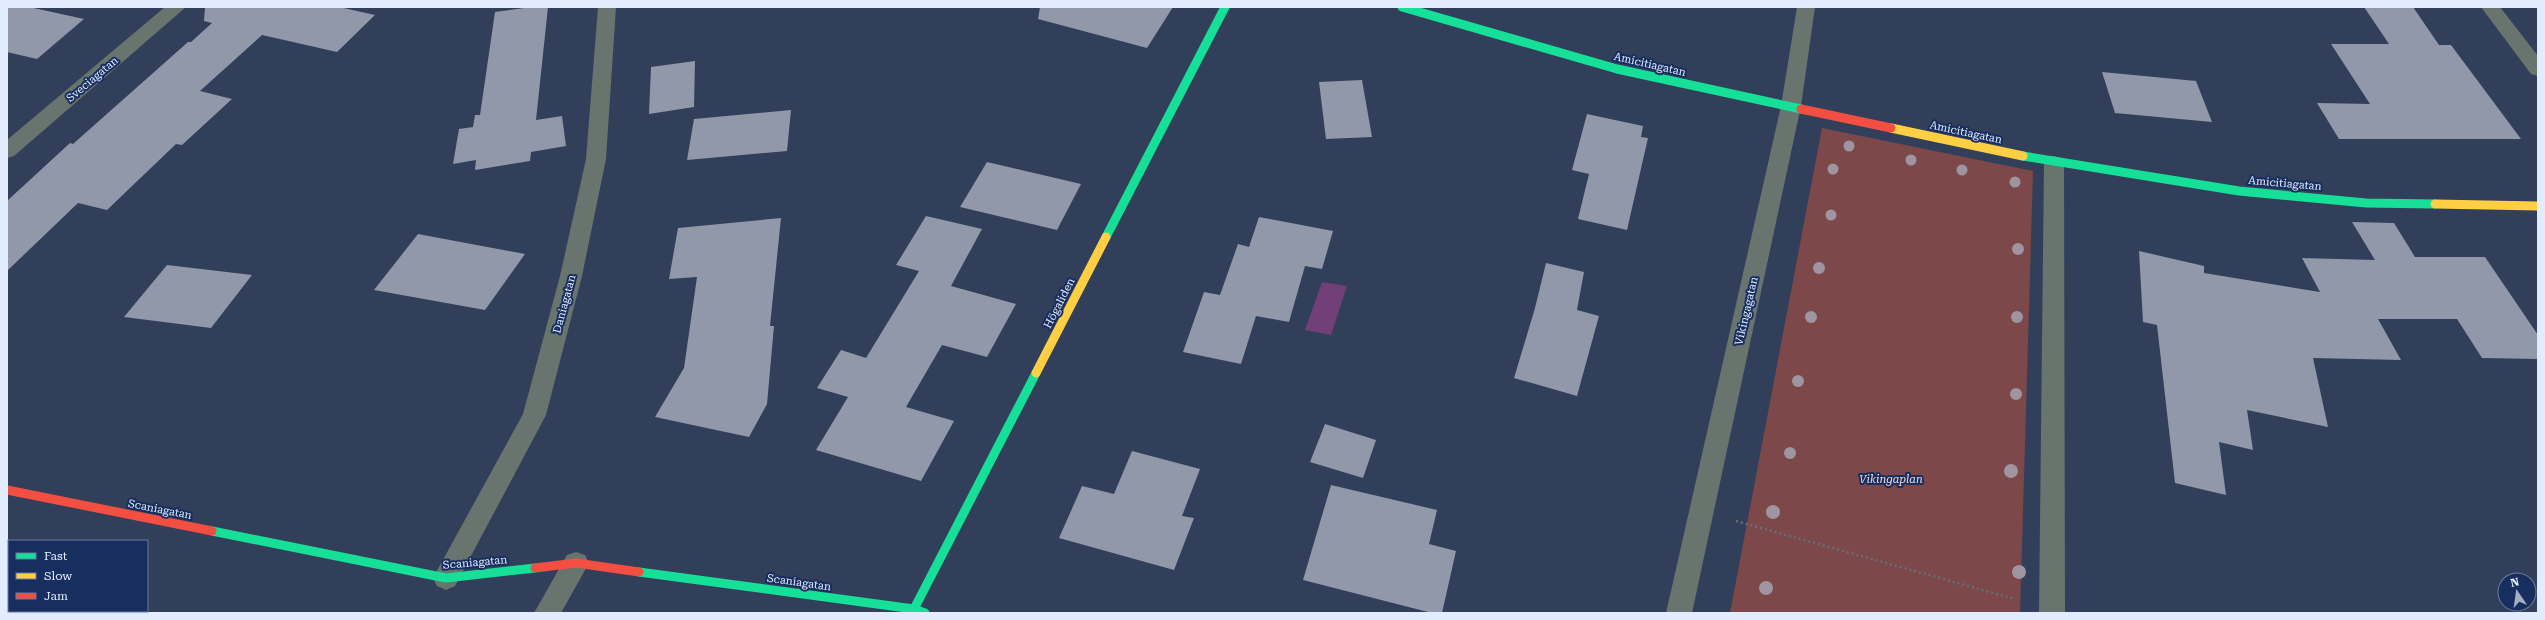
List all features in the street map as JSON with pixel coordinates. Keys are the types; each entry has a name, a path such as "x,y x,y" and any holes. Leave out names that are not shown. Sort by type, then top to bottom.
{"street":[{"name":"Sveciagatan","path":"7,151 177,7"},
{"name":"Daniagatan","path":"446,578 534,414 571,276 596,159 607,7"},
{"name":"Högaliden","path":"914,609 1225,7"},
{"name":"Amicitiagatan","path":"1402,7 1617,69 2054,163 2239,191 2366,203 2538,206"},
{"name":"Vikingagatan","path":"1679,613 1791,106 1806,7"},
{"path":"2490,7 2538,69"},
{"path":"2052,611 2054,163"},
{"name":"Scaniagatan","path":"7,490 446,578 576,563 914,609 925,613"},
{"path":"547,613 576,563"}],"path":[{"path":"1701,511 2052,611"}],"green space":[{"name":"Vikingaplan","path":"1822,128 2033,171 2020,613 1730,613"}],"shaded area":[{"path":"1322,282 1347,286 1331,335 1305,330"}],"building":[{"path":"7,7 29,7 84,19 37,59 7,52"},
{"path":"205,7 339,7 375,15 337,52 262,35 200,91 232,99 182,145 176,144 107,210 78,203 7,271 7,201 70,143 73,144 188,42 191,42 212,23 204,21"},
{"path":"531,7 548,7 536,120 562,116 566,146 531,152 530,161 475,170 476,160 453,164 459,129 473,127 475,115 480,115 495,12"},
{"path":"1040,7 1173,7 1147,48 1038,19"},
{"path":"2364,7 2413,7 2439,45 2451,45 2521,139 2339,139 2317,103 2370,104 2331,44 2389,44"},
{"path":"695,61 694,107 649,114 651,67"},
{"path":"2102,72 2196,81 2212,122 2115,113"},
{"path":"1362,80 1372,137 1326,139 1319,82"},
{"path":"791,110 787,151 687,160 694,119"},
{"path":"1587,114 1643,126 1641,137 1648,138 1627,230 1578,219 1589,174 1572,170"},
{"path":"987,162 1081,184 1057,230 960,207"},
{"path":"926,216 982,229 951,286 1016,304 987,357 942,345 906,407 954,421 921,481 816,450 848,397 817,388 841,350 866,358 919,271 896,265"},
{"path":"1259,217 1333,231 1322,269 1305,266 1289,322 1256,316 1241,364 1183,352 1204,292 1220,295 1238,244 1249,247"},
{"path":"781,218 770,326 774,326 767,404 749,437 655,417 684,368 697,277 669,279 678,228"},
{"path":"2352,222 2394,223 2415,257 2485,257 2538,335 2538,359 2482,358 2457,319 2378,319 2401,360 2313,358 2328,427 2247,410 2253,450 2219,442 2226,495 2175,483 2157,325 2143,322 2139,251 2204,266 2204,273 2320,292 2302,258 2375,260"},
{"path":"418,234 525,254 485,310 374,290"},
{"path":"1546,263 1584,272 1577,310 1599,316 1577,396 1514,378 1535,308"},
{"path":"167,265 252,275 211,328 124,317"},
{"path":"1325,424 1376,440 1363,478 1310,462"},
{"path":"1132,451 1200,469 1182,516 1194,518 1174,570 1059,538 1082,486 1114,494"},
{"path":"1331,485 1437,510 1429,544 1456,551 1442,613 1432,613 1303,580"}],"traffic: fast":[{"path":"1106,237 1225,7"},
{"path":"1402,7 1617,69 1801,109"},
{"path":"2023,156 2239,191 2366,203 2435,204"},
{"path":"914,609 1036,373"},
{"path":"212,531 446,578 535,568"},
{"path":"639,572 914,609 925,613"}],"traffic: slow":[{"path":"1891,128 2023,156"},
{"path":"2435,204 2538,206"},
{"path":"1036,373 1106,237"}],"traffic: jam":[{"path":"1801,109 1891,128"},
{"path":"7,490 212,531"},
{"path":"535,568 576,563 639,572"}]}
